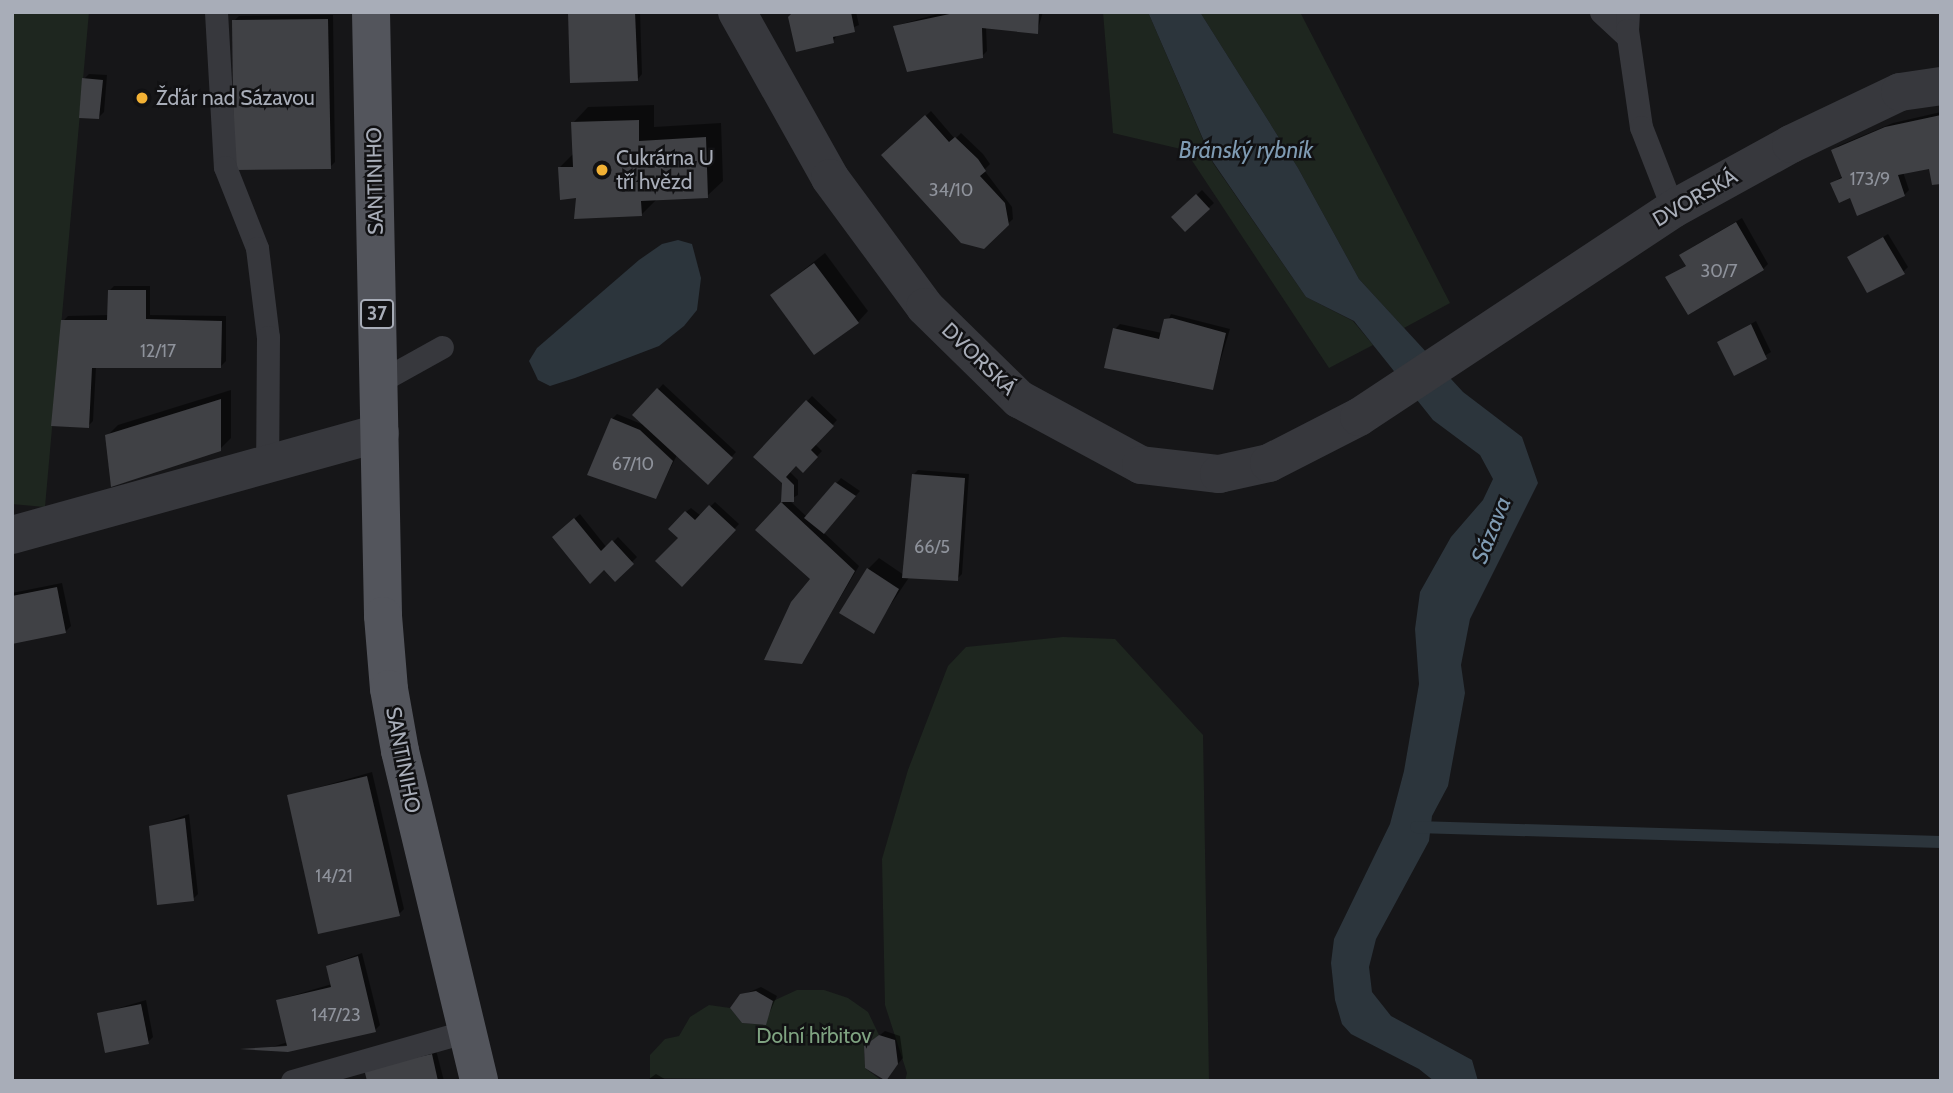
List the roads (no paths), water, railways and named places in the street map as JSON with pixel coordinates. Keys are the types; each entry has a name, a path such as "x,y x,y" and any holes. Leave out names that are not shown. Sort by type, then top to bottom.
{"main road":[{"name":"SANTINIHO","path":"372,12 380,433 389,689 400,751 479,1081"}],"street":[{"name":"DVORSKÁ","path":"737,12 830,178 925,307 1019,399 1141,465 1219,474 1269,463 1359,416 1673,209 1791,144 1900,92 1941,86"},
{"path":"12,535 380,433"}],"lane":[{"path":"216,12 225,167 257,248 268,337 267,465"},
{"path":"1601,12 1627,36"},
{"path":"1628,12 1627,36 1641,127 1673,209"},
{"path":"379,382 442,347"},
{"path":"292,1081 467,1031"}],"water":[{"path":"1148,12 1200,12 1298,168 1359,279 1463,392 1522,437 1538,483 1470,619 1461,665 1465,693 1448,786 1432,816 1429,841 1376,939 1369,967 1372,992 1391,1016 1472,1060 1478,1081 1434,1081 1419,1069 1351,1034 1342,1024 1335,1000 1331,963 1334,939 1390,824 1404,771 1419,684 1415,629 1420,592 1451,537 1483,500 1493,479 1480,455 1433,420 1354,321 1306,297 1213,162"},
{"path":"678,240 692,244 701,278 697,310 684,326 659,346 575,378 550,386 538,380 529,361 537,348 639,260 662,244"}],"waterway":[{"path":"1416,827 1941,842"}],"place":[{"name":"Žďár nad Sázavou","path":"142,98"},
{"name":"Cukrárna U tří hvězd","path":"602,170"}],"water label":[{"name":"Bránský rybník","path":"1246,150"},
{"name":"Sázava","path":"1491,530"}],"park label":[{"name":"Dolní hřbitov","path":"814,1036"}]}
